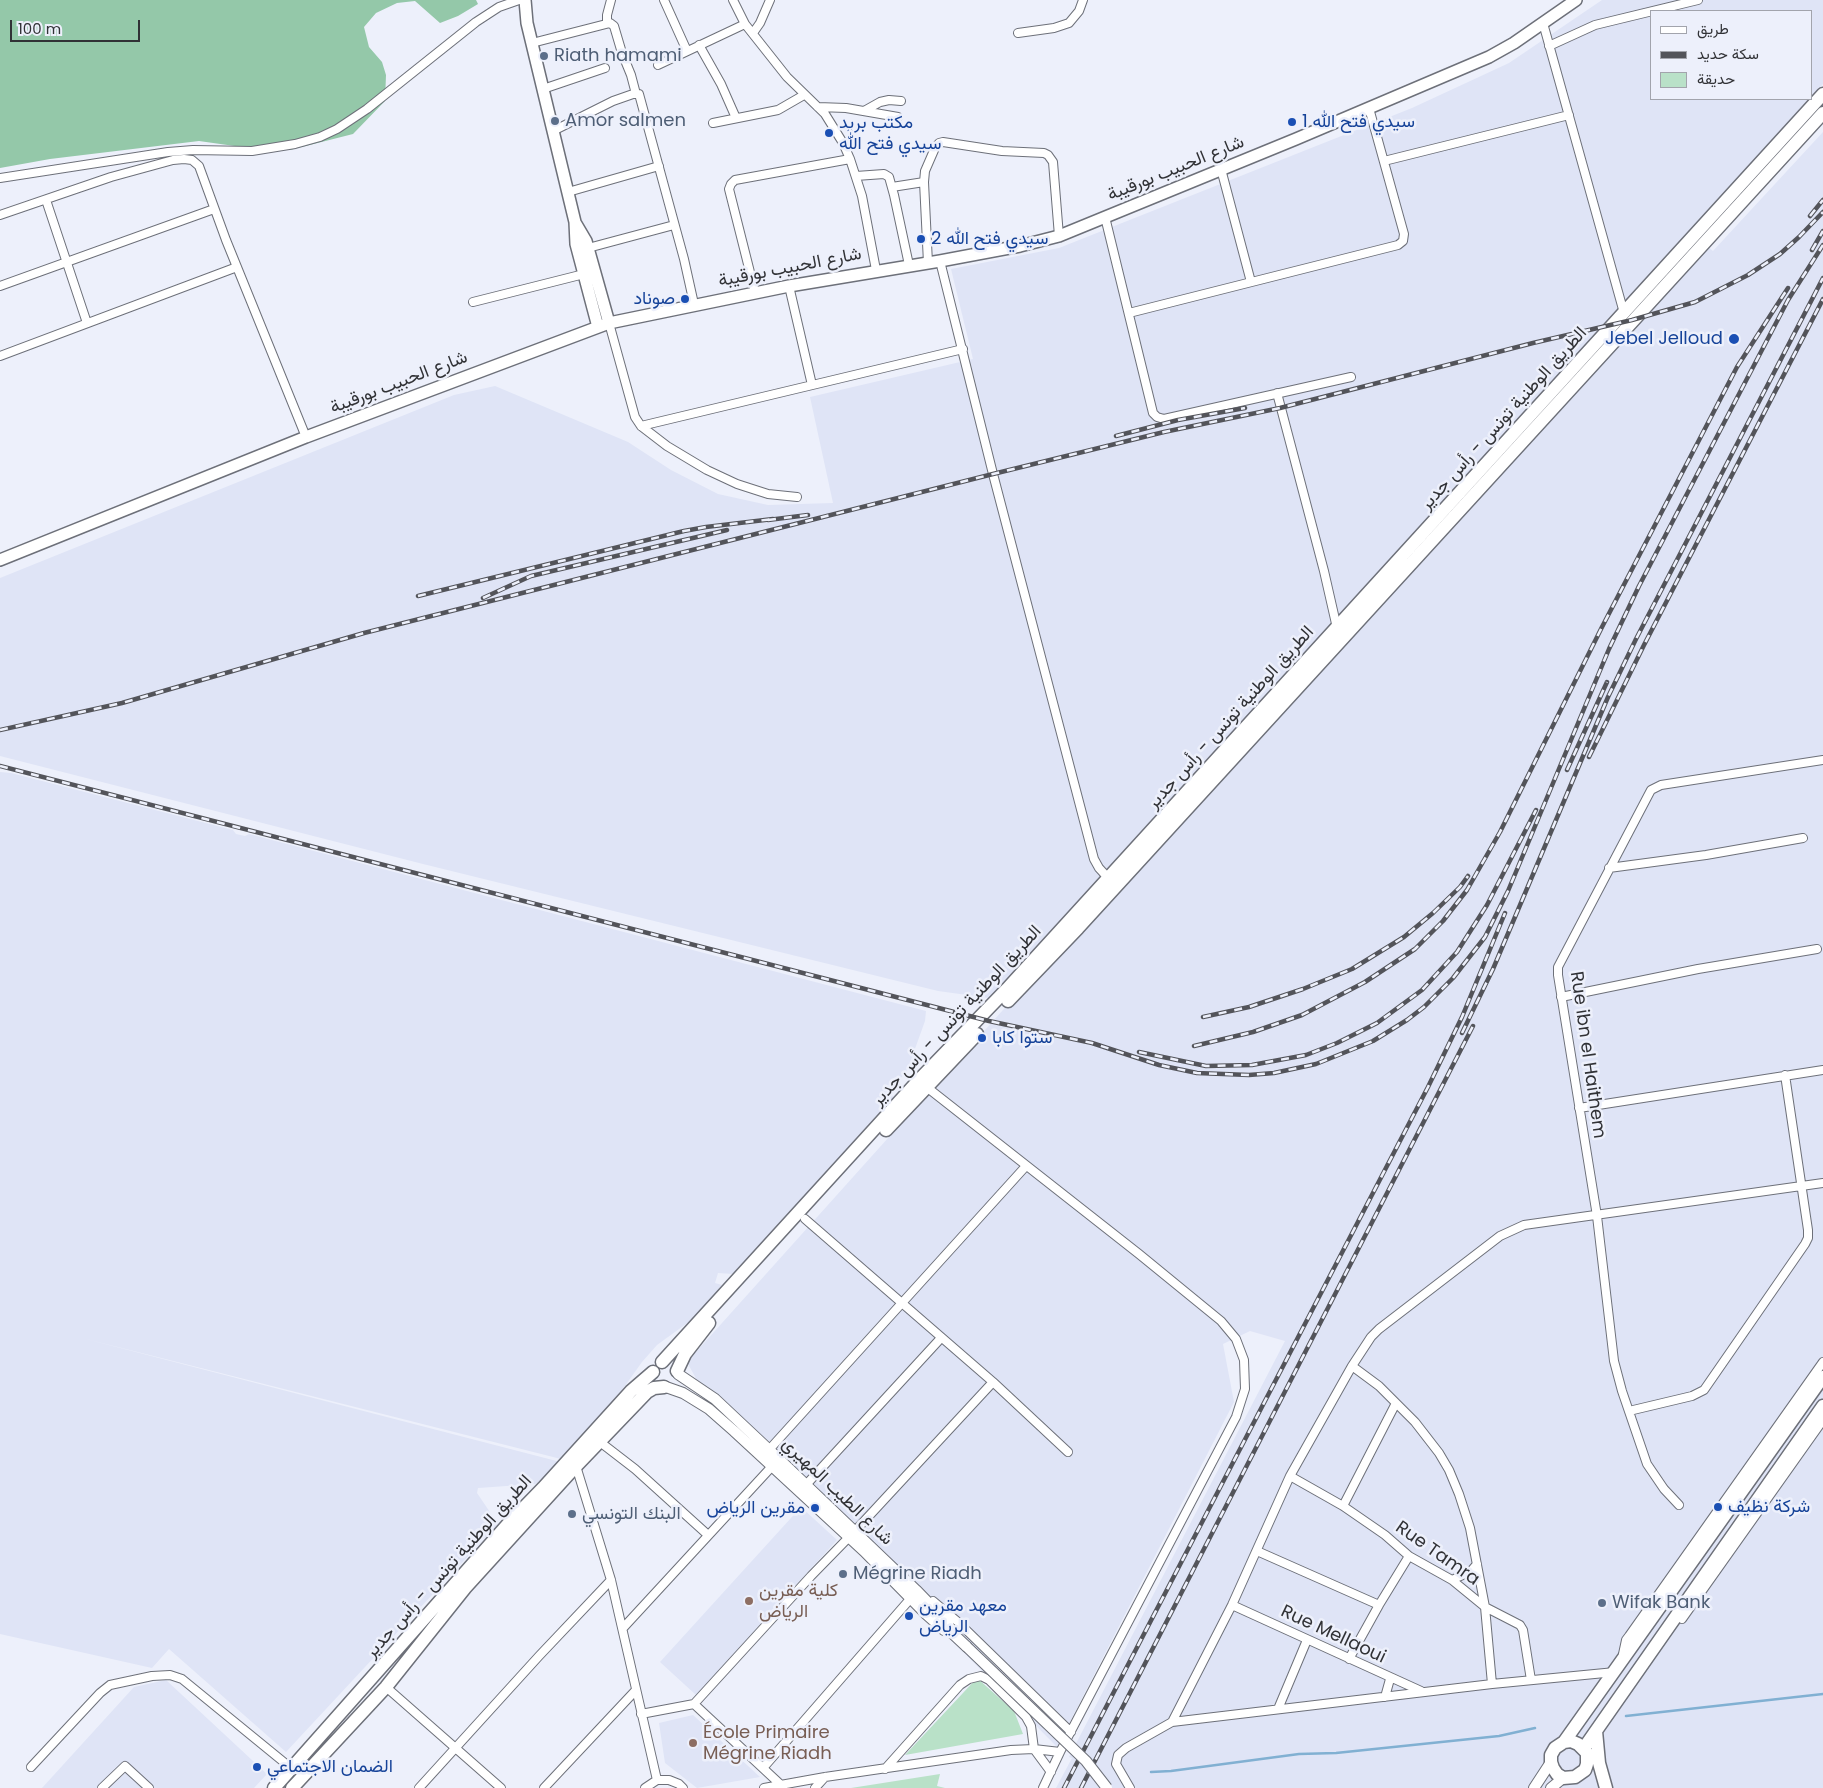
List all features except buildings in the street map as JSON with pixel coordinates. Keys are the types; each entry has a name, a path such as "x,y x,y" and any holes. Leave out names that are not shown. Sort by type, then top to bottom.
{"main road":[{"path":"525,0 527,23 575,222 576,244 598,327"},
{"name":"شارع الحبيب بورقيبة","path":"0,560 306,437 609,323 755,292 876,270 934,262 1020,246 1059,236 1222,170 1489,57 1514,43 1576,0"},
{"name":"الطريق الوطنية تونس - رأس جدير","path":"1340,633 1624,313 1823,94"},
{"name":"الطريق الوطنية تونس - رأس جدير","path":"677,1372 685,1354 704,1328 805,1219 976,1023 1112,882 1823,112"},
{"path":"575,222 586,241 609,323"},
{"name":"الطريق الوطنية تونس - رأس جدير","path":"662,1362 922,1084"},
{"path":"662,1362 670,1362 677,1372 676,1381 665,1387 657,1383 653,1372 656,1366 662,1362"},
{"name":"الطريق الوطنية تونس - رأس جدير","path":"274,1788 509,1523 630,1391 653,1372"},
{"path":"1588,1764 1581,1774 1570,1781 1557,1774 1551,1762 1552,1754 1555,1748 1564,1742 1618,1667 1823,1377"},
{"name":"الطريق الوطنية تونس - رأس جدير","path":"292,1788 386,1687 465,1588 576,1466 647,1392 654,1388 665,1387"},
{"path":"1584,1748 1823,1406"},
{"path":"1596,1731 1599,1763 1606,1788"},
{"path":"1564,1742 1571,1741 1584,1748 1587,1753 1588,1764 1606,1788"}],"street":[{"path":"0,178 168,152 193,150 252,151 295,144 320,137 337,129 367,109 476,22 499,7 519,0"},
{"path":"607,23 611,0"},
{"path":"664,0 686,51"},
{"path":"733,0 745,24 787,76 829,120 843,143 862,196 876,270"},
{"path":"753,33 760,23 770,0"},
{"path":"1018,33 1054,28 1069,23 1079,11 1083,0"},
{"path":"1657,10 1698,0"},
{"path":"1549,46 1595,25 1650,12"},
{"path":"532,43 607,23 614,26 622,53 632,75 636,94"},
{"path":"1543,23 1624,313"},
{"path":"658,65 745,24"},
{"path":"699,45 721,84 736,118"},
{"path":"543,88 604,68"},
{"path":"553,131 628,95 636,94 641,97 694,304"},
{"path":"714,123 778,110 804,95"},
{"path":"864,111 880,102 901,100"},
{"path":"818,107 864,111 898,117"},
{"path":"1128,313 1398,244 1403,241 1404,234 1369,108"},
{"path":"1384,161 1569,115"},
{"path":"1059,236 1053,162 1048,155 1044,153 1002,151 939,143 929,160 924,182 934,262 963,349 993,474 1094,859 1099,868 1112,882"},
{"path":"755,292 729,189 731,184 735,180 850,159"},
{"path":"0,215 111,177 173,160 192,160 200,166 214,209 237,268 306,437"},
{"path":"568,192 659,166"},
{"path":"1222,170 1251,282"},
{"path":"856,176 887,175 892,187 909,265"},
{"path":"892,187 924,182"},
{"path":"46,200 87,323"},
{"path":"0,286 214,209"},
{"path":"1105,217 1153,413 1158,417 1164,419 1351,377"},
{"path":"588,248 674,225"},
{"path":"0,356 237,268"},
{"path":"473,302 584,274"},
{"path":"789,286 812,385"},
{"path":"609,323 635,417 641,426 667,446 707,470 737,484 768,494 797,497"},
{"path":"641,426 963,349"},
{"path":"1276,393 1340,633"},
{"name":"Rue ibn el Haithem","path":"1679,1505 1664,1489 1647,1464 1614,1360 1597,1216 1561,997 1558,967 1647,795 1655,787 1823,760"},
{"path":"1609,868 1706,855 1803,838"},
{"path":"1561,997 1698,969 1817,949"},
{"path":"1579,1108 1823,1070"},
{"path":"1629,1411 1692,1396 1704,1390 1806,1244 1808,1230 1785,1075"},
{"path":"922,1084 1140,1254 1221,1321 1236,1339 1242,1351 1245,1389 1236,1417 1060,1752 1043,1788"},
{"path":"766,1453 1026,1166"},
{"path":"1172,1722 1232,1605 1290,1476 1352,1366 1371,1337 1379,1329 1500,1236 1524,1225 1823,1183"},
{"path":"805,1219 993,1382 1068,1452"},
{"path":"803,1488 941,1338"},
{"path":"1130,1788 1116,1764 1118,1755 1126,1748 1172,1722 1531,1680 1618,1667 1626,1640 1823,1362"},
{"path":"1352,1366 1379,1386 1396,1403 1439,1452 1449,1470 1470,1528 1485,1607 1492,1684"},
{"name":"شارع الطيب المهيري","path":"677,1372 715,1399 776,1463 913,1594 944,1630 951,1632 1086,1761 1107,1788"},
{"path":"641,1714 694,1704 993,1382"},
{"name":"شارع الطيب المهيري","path":"665,1387 683,1393 708,1409 766,1453"},
{"path":"1343,1506 1396,1403"},
{"path":"1605,1716 1611,1717 1618,1709 1823,1420"},
{"path":"600,1442 635,1469 708,1535"},
{"path":"623,1628 776,1463"},
{"path":"576,1466 611,1580 657,1780"},
{"name":"Rue Tamra","path":"1290,1476 1343,1506 1385,1535 1409,1556 1452,1580 1485,1607 1514,1622 1523,1630 1531,1680"},
{"path":"1257,1551 1379,1605"},
{"path":"1349,1659 1409,1556"},
{"path":"1452,1580 1471,1571 1477,1564"},
{"path":"419,1788 611,1580"},
{"path":"763,1768 913,1594 924,1594 958,1622 1071,1732"},
{"name":"Rue Mellaoui","path":"1232,1605 1390,1679 1423,1692"},
{"path":"1278,1709 1307,1640"},
{"path":"31,1767 100,1693 110,1685 170,1674 182,1679 291,1768"},
{"path":"885,1769 954,1691 968,1679 975,1676 989,1680 1026,1717 1031,1726 1034,1749 1051,1772"},
{"path":"1384,1697 1390,1679"},
{"path":"386,1687 454,1749 501,1788"},
{"path":"544,1788 636,1690"},
{"path":"694,1704 781,1785"},
{"path":"764,1788 825,1777 1011,1750 1034,1749 1060,1752"},
{"path":"1534,1788 1551,1762"},
{"path":"102,1788 124,1766 149,1788"},
{"path":"815,1788 825,1777"},
{"path":"645,1788 657,1780 668,1780 679,1784 683,1788"},
{"path":"1551,1788 1570,1781"}],"shaded area":[{"path":"1602,0 1823,0 1823,84 1813,95 1813,10 1650,10 1650,100 1808,100 1688,232 1713,251 1823,132 1823,1788 1056,1788 1072,1758 1069,1757 1285,1341 1250,1331 1223,1344 1234,1402 1057,1747 699,1384 687,1362 1011,1001 938,991 423,864 0,756 0,578 454,395 495,386 628,442 671,470 718,494 768,505 833,503 810,397 973,359 951,269 1059,248 1412,108 1509,63"},
{"path":"0,772 11,773 233,830 236,834 245,836 249,834 926,1011 925,1021 907,1071 891,1089 893,1098 733,1274 718,1273 715,1283 722,1285 697,1316 657,1345 642,1362 607,1411 561,1459 82,1338 572,1465 535,1484 478,1488 477,1493 498,1524 286,1752 169,1649 152,1668 0,1634"},
{"name":"كلية مقرين الرياض","path":"801,1507 837,1540 696,1695 660,1662"},
{"path":"166,1680 267,1774 254,1788 42,1788 134,1687"},
{"name":"École Primaire Mégrine Riadh","path":"693,1715 760,1777 697,1788 665,1763 659,1723"}],"green space":[{"path":"0,0 476,0 478,4 458,16 440,23 415,1 397,3 376,13 364,27 369,47 382,62 386,75 385,101 353,134 290,150 263,150 199,141 50,159 0,168"},
{"path":"977,1678 1014,1711 1023,1734 905,1755"},
{"path":"940,1774 937,1786 945,1788 851,1788"}],"waterway":[{"path":"1626,1716 1823,1694"},
{"path":"1151,1772 1299,1754 1336,1753 1499,1736 1535,1728"}],"railway":[{"path":"1810,216 1823,200"},
{"path":"0,730 122,703 364,633 993,474 1164,432 1280,408 1533,343 1632,320 1695,302 1748,275 1780,254 1823,212"},
{"path":"1812,250 1823,231"},
{"path":"0,766 989,1021 1092,1043 1159,1065 1197,1073 1249,1075 1274,1073 1316,1064 1373,1041 1407,1020 1424,1007 1453,978 1485,937 1508,891 1609,649 1639,586 1788,300 1823,245"},
{"path":"1462,1033 1493,969 1608,697 1636,639 1823,278"},
{"path":"1194,1046 1253,1032 1302,1015 1365,982 1415,949 1443,921 1467,890 1500,832 1602,627 1737,367 1788,288"},
{"path":"1589,757 1644,645 1823,299"},
{"path":"1116,436 1178,420 1245,408"},
{"path":"768,520 808,515"},
{"path":"418,596 684,531 773,519"},
{"path":"483,598 531,576 727,530"},
{"path":"1567,770 1607,682"},
{"path":"1139,1052 1206,1066 1252,1065 1306,1055 1337,1043 1377,1023 1422,990 1457,952 1487,905 1536,810"},
{"path":"1203,1017 1249,1007 1303,989 1352,969 1404,937 1433,913 1460,887 1468,876"},
{"path":"1064,1788 1428,1087 1462,1017 1505,913"},
{"path":"1081,1788 1473,1026"}],"place":[{"name":"Riath hamami","path":"544,56"},
{"name":"Amor salmen","path":"555,121"},
{"name":"سيدي فتح الله 1","path":"1292,122"},
{"name":"مكتب بريد سيدي فتح الله","path":"829,133"},
{"name":"2 سيدي فتح الله","path":"921,239"},
{"name":"صوناد","path":"685,299"},
{"name":"Jebel Jelloud","path":"1734,339"},
{"name":"ستوا كابا","path":"982,1038"},
{"name":"شركة نظيف","path":"1718,1507"},
{"name":"مقرين الرياض","path":"815,1508"},
{"name":"البنك التونسي","path":"572,1514"},
{"name":"Mégrine Riadh","path":"843,1574"},
{"name":"كلية مقرين الرياض","path":"749,1601"},
{"name":"Wifak Bank","path":"1602,1603"},
{"name":"معهد مقرين الرياض","path":"909,1616"},
{"name":"École Primaire Mégrine Riadh","path":"693,1743"},
{"name":"الضمان الاجتماعي","path":"257,1767"}]}
